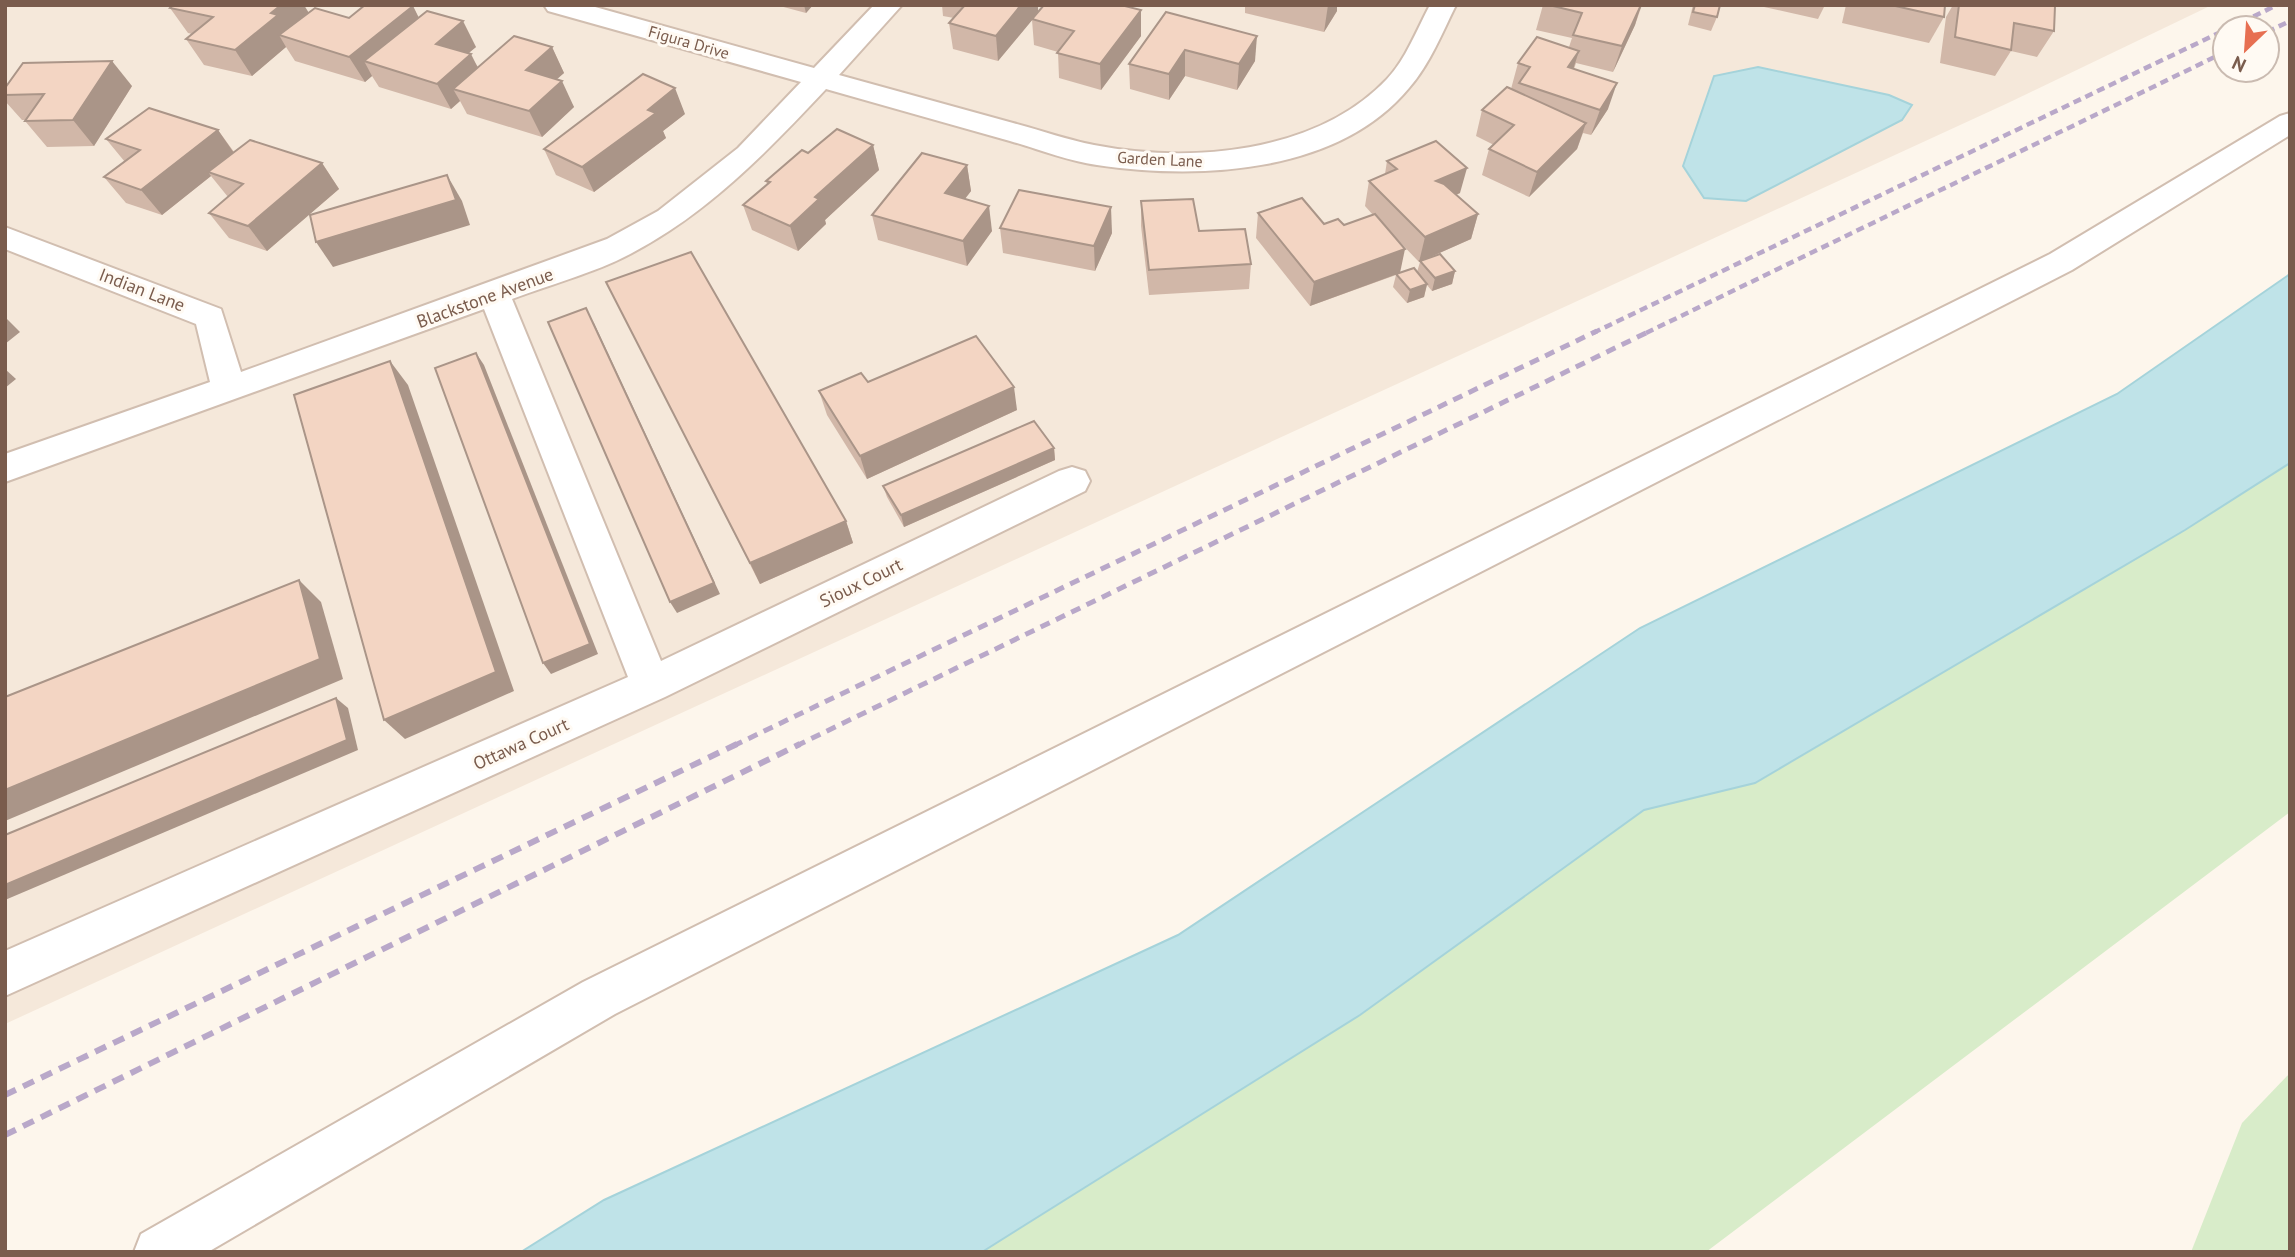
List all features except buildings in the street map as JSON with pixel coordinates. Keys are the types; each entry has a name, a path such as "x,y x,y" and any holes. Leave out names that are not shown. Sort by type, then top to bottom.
{"street":[{"name":"Figura Drive","path":"557,5 821,79"},
{"name":"Blackstone Avenue","path":"5,468 494,294 618,247 669,218 748,155 889,5"},
{"name":"Garden Lane","path":"821,79 1094,155 1155,162 1220,161 1301,144 1328,133 1364,112 1396,86 1409,70 1443,5"},
{"path":"159,1252 599,998 2061,262 2290,122"},
{"name":"Indian Lane","path":"5,237 210,317 229,389"},
{"path":"494,294 651,685"},
{"name":"Sioux Court","path":"651,685 1072,481"},
{"name":"Ottawa Court","path":"5,974 651,685"}],"shaded area":[{"path":"5,5 2212,5 2008,103 5,1024"}],"green space":[{"path":"2290,463 2290,812 1706,1252 982,1252 1360,1015 1644,810 1756,783 2185,530"},
{"path":"2290,1073 2290,1252 2191,1252 2242,1123"}],"water":[{"path":"1758,67 1889,95 1912,105 1902,120 1746,201 1704,198 1683,166 1714,76"},
{"path":"2290,274 2290,463 2185,530 1755,783 1644,810 1360,1015 982,1252 521,1252 604,1200 1178,935 1640,628 2117,394"}],"railway":[{"path":"2259,14 2277,5"},
{"path":"2281,25 2290,21"},
{"path":"1593,333 2211,37"},
{"path":"1646,333 2211,59"},
{"path":"733,746 1597,331"},
{"path":"796,746 1650,331"},
{"path":"5,1095 737,744"},
{"path":"5,1135 800,744"}]}
